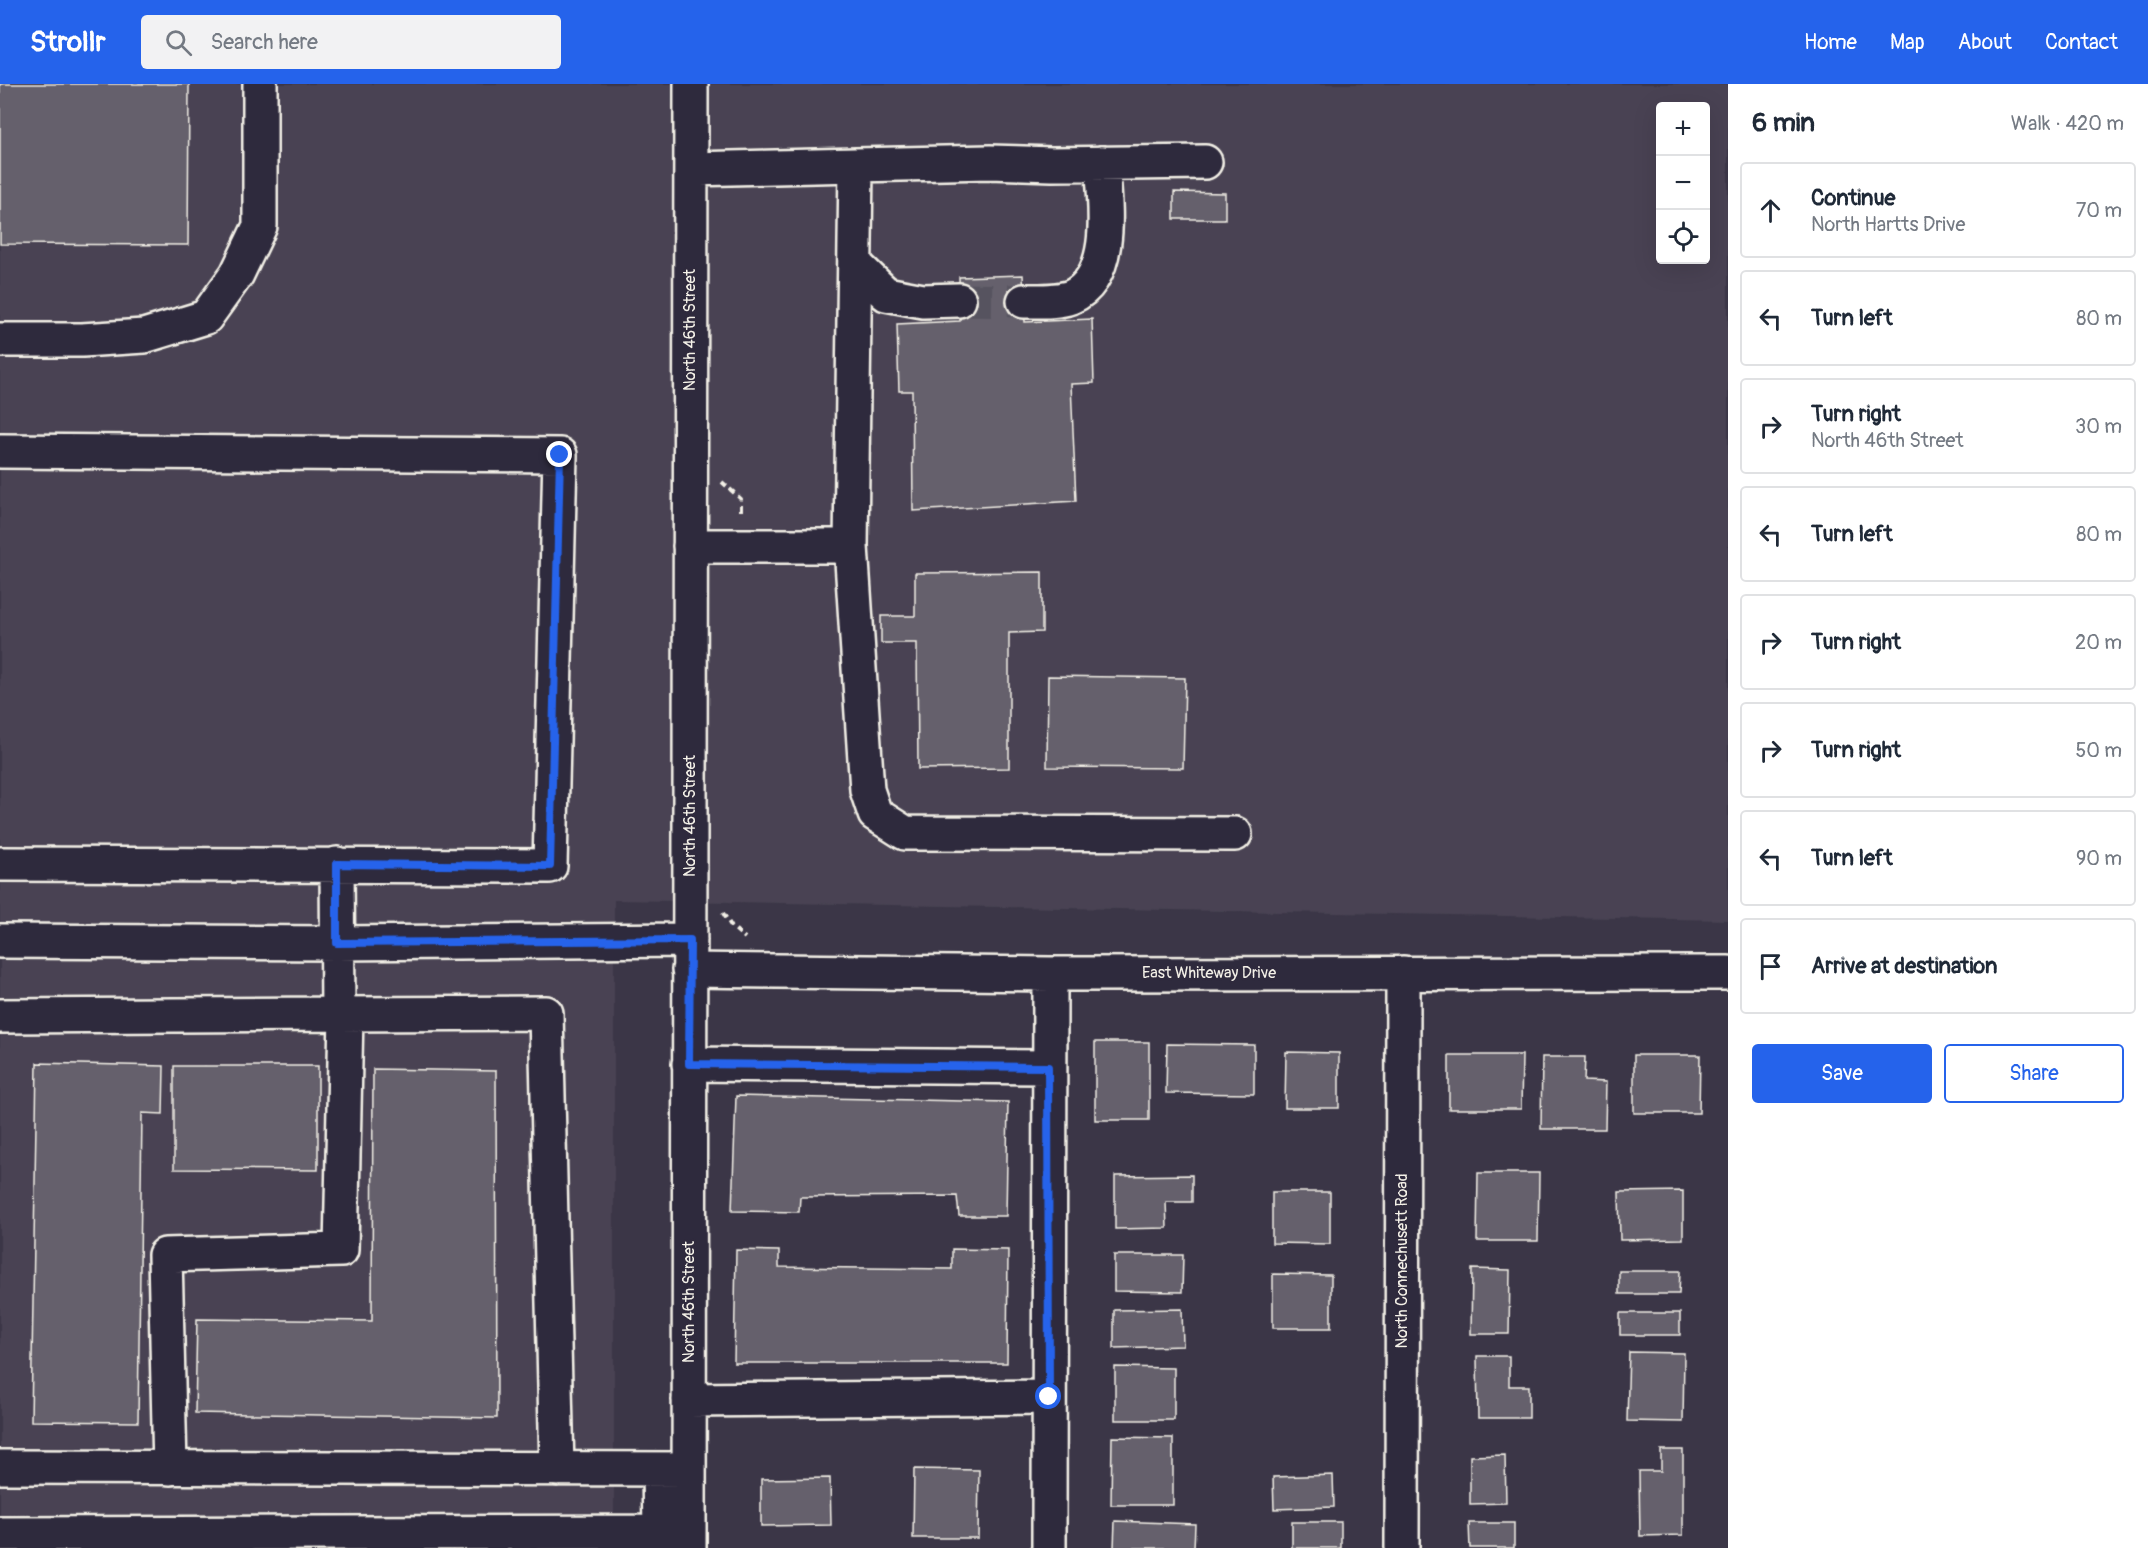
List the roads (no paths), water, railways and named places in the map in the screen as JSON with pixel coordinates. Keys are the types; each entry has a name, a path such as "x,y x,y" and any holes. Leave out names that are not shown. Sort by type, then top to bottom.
{"street":[{"path":"0,340 82,340 144,336 206,317 237,274 260,226 260,84"},
{"name":"North 46th Street","path":"679,1537 674,1469 689,1400 691,84"},
{"path":"691,169 990,162 1205,162"},
{"path":"1024,301 1047,301 1070,297 1090,284 1102,258 1106,218 1102,163"},
{"path":"856,165 851,546 867,790 875,814 905,833 1234,834"},
{"path":"855,264 886,294 923,301 959,300"},
{"path":"0,451 560,455 550,866 0,864"},
{"path":"690,546 851,546"},
{"path":"170,1468 165,1255 341,1250 342,1014 337,943 337,864"},
{"name":"East Whiteway Drive","path":"0,942 337,943 689,955 1050,974 1728,973"},
{"name":"North Connechusett Road","path":"1402,1548 1403,973"},
{"path":"1049,1548 1048,1067 1050,974"},
{"path":"0,1016 546,1013 557,1469"},
{"path":"689,1064 1048,1067"},
{"path":"689,1400 1049,1397"},
{"path":"0,1467 674,1469"},
{"path":"0,1534 679,1537"}],"tunnel":[{"path":"959,300 1024,301"}]}
